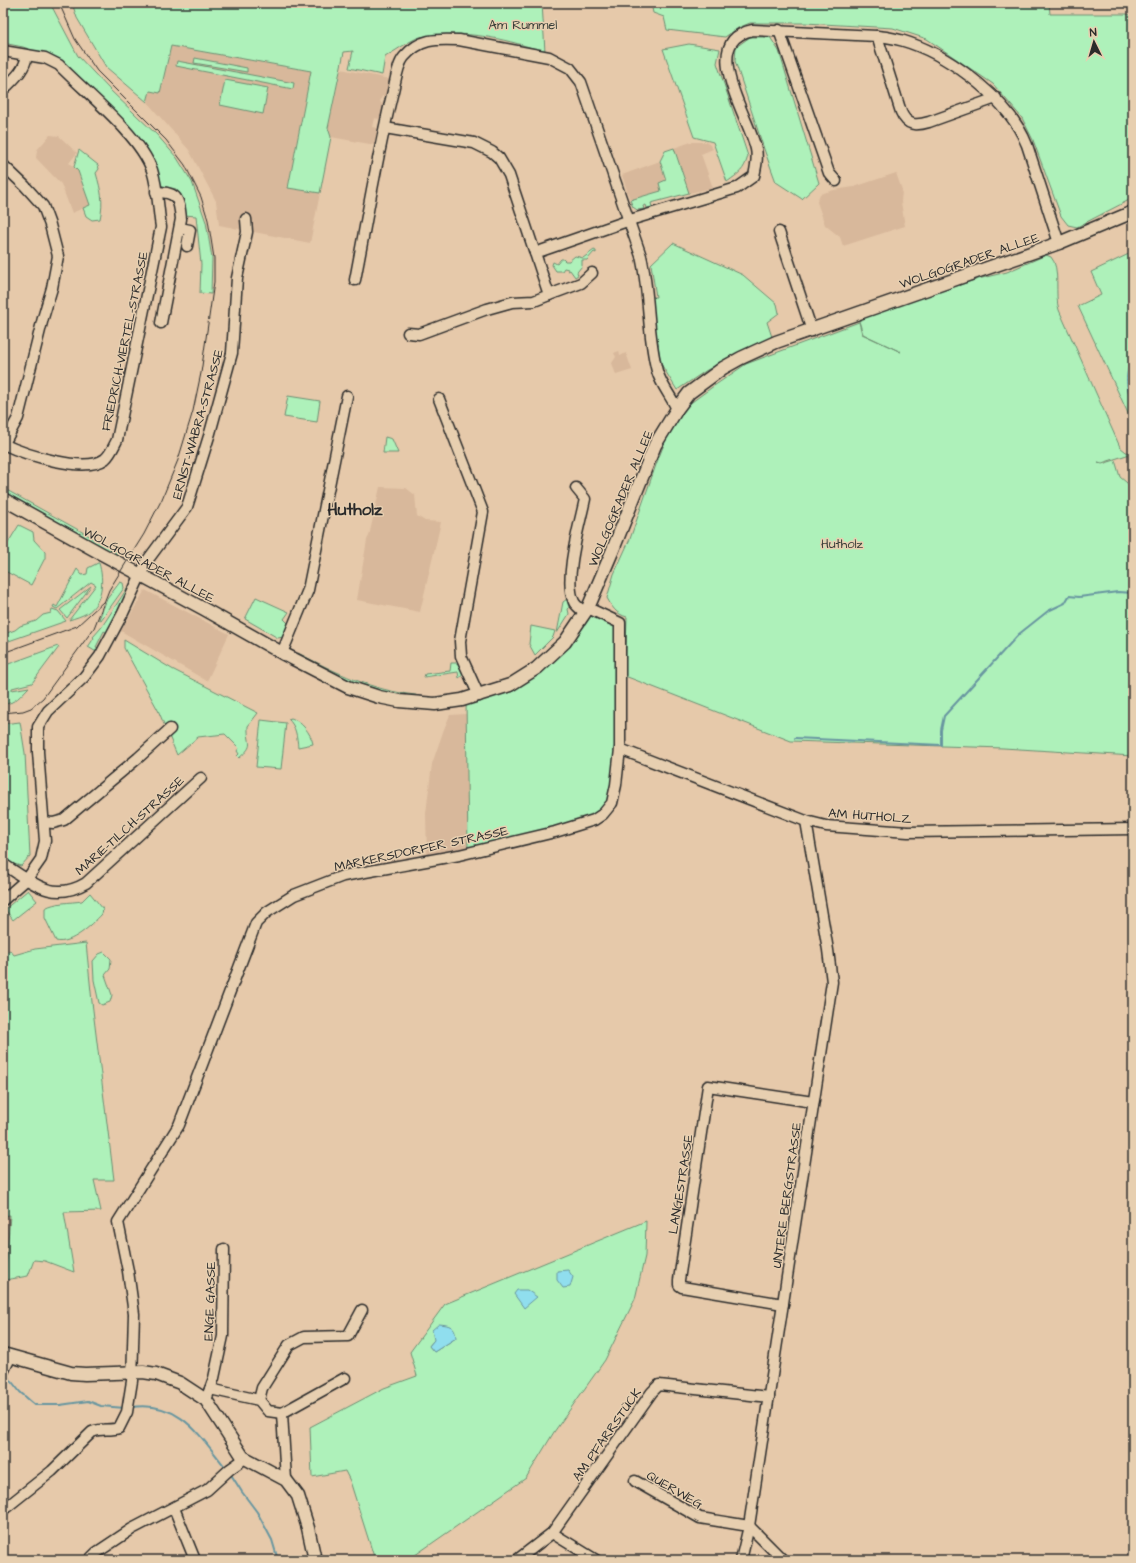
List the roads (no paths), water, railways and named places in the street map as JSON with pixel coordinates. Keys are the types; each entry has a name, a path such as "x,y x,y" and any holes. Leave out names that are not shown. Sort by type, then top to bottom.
{"main road":[{"name":"WOLGOGRADER ALLEE","path":"3,499 204,609 282,654 348,687 379,697 399,701 435,704 479,696 510,685 537,668 565,642 586,610 612,552 655,445 677,409 689,394 723,368 776,342 812,331 1059,243 1133,212"},
{"path":"7,1355 71,1373 85,1374 133,1371 156,1374 208,1394 243,1457 286,1480 298,1496 308,1528 315,1560"}],"street":[{"path":"535,253 630,220 737,188 754,176 757,162 756,149 727,67 727,56 730,43 739,34 753,30 779,30 877,36 897,39 911,43 949,62 996,98 1008,112 1023,136 1059,243"},
{"path":"779,30 829,173 836,181"},
{"path":"877,36 901,112 904,118 911,124 919,125 929,122 996,98"},
{"path":"355,280 385,128 402,59 418,44 427,41 444,39 459,40 549,57 570,68 581,82 630,220 644,271 647,304 657,372 677,409"},
{"name":"FRIEDRICH-VIERTEL-STRASSE","path":"3,51 45,58 59,65 133,139 145,156 152,170 161,227 117,440 105,458 90,465 80,465 25,454 3,445 14,427 20,412 43,318 52,288 58,256 50,225 43,206 5,166"},
{"path":"3,90 20,73 26,63 27,55"},
{"path":"385,128 474,143 492,152 499,158 509,175 549,295"},
{"path":"156,192 168,192 175,196 180,203 181,219 161,323"},
{"name":"ERNST-WABRA-STRASSE","path":"141,575 147,561 187,507 210,433 232,353 237,278 247,232 246,219"},
{"path":"180,228 190,230 187,246"},
{"path":"778,232 812,331"},
{"path":"408,333 419,334 487,309 512,302 534,301 581,283 592,272"},
{"path":"282,654 308,590 347,396"},
{"path":"439,399 483,512 460,641 461,656 479,696"},
{"name":"WOLGOGRADER ALLEE","path":"576,488 585,499 572,563 570,589 574,603 586,610"},
{"path":"3,900 27,879 41,859 45,841 38,752 38,727 48,711 84,677 100,656 141,575"},
{"name":"MARKERSDORFER STRASSE","path":"133,1371 134,1314 128,1271 118,1222 179,1125 256,923 267,912 294,895 343,876 459,855 555,832 594,820 608,810 612,803 616,785 620,749 620,623 586,610"},
{"path":"44,822 53,823 64,820 170,729"},
{"name":"AM HUTHOLZ","path":"620,749 806,821 826,826 908,832 1133,829"},
{"name":"MARIE-TILCH-STRASSE","path":"3,864 27,879 49,890 57,892 76,889 86,883 201,778"},
{"name":"UNTERE BERGSTRASSE","path":"741,1560 749,1526 832,982 806,821"},
{"name":"LANGESTRASSE","path":"783,1304 682,1287 679,1285 679,1280 708,1086 813,1102"},
{"name":"ENGE GASSE","path":"208,1394 223,1336 224,1249"},
{"path":"259,1400 262,1388 290,1345 304,1337 348,1336 362,1310"},
{"path":"4,1370 7,1355"},
{"path":"3,1510 52,1472 92,1432 119,1428 128,1407 133,1371"},
{"path":"208,1394 259,1400 268,1411 282,1413 345,1378"},
{"name":"AM PFARRSTÜCK","path":"516,1560 552,1533 652,1392 659,1385 769,1397"},
{"path":"282,1413 286,1480"},
{"path":"89,1560 96,1553 132,1529 207,1490 227,1471 240,1462 243,1457"},
{"name":"QUERWEG","path":"635,1480 700,1518 749,1526"},
{"path":"174,1508 195,1560"},
{"path":"749,1526 783,1560"},
{"path":"552,1533 596,1560"}],"water":[{"path":"1133,360 1133,403 1127,387 1127,376"},
{"path":"568,1270 573,1277 570,1287 563,1288 557,1280 557,1271"},
{"path":"517,1290 527,1290 537,1297 524,1308 514,1294"},
{"path":"439,1324 451,1327 456,1338 434,1352 429,1346 434,1340 432,1330"}],"waterway":[{"path":"795,738 941,745 941,730 944,716 1019,634 1048,611 1065,603 1069,596 1079,597 1118,592 1133,593"},
{"path":"5,1373 20,1392 35,1405 60,1405 88,1401 101,1406 125,1408"},
{"path":"132,1407 164,1409 176,1415 197,1433 226,1468"},
{"path":"230,1473 257,1512 272,1540 278,1560"}],"tram line":[{"path":"3,713 23,711 31,708 43,698 94,628 109,590 144,534 162,499 178,460 193,411 201,373 214,282 214,258 208,220 201,197 185,165 166,140 97,71 75,39 59,3"},
{"path":"3,653 77,626 103,602"}],"district":[{"name":"Hutholz","path":"355,509"}],"park label":[{"name":"Am Rummel","path":"523,24"}]}
